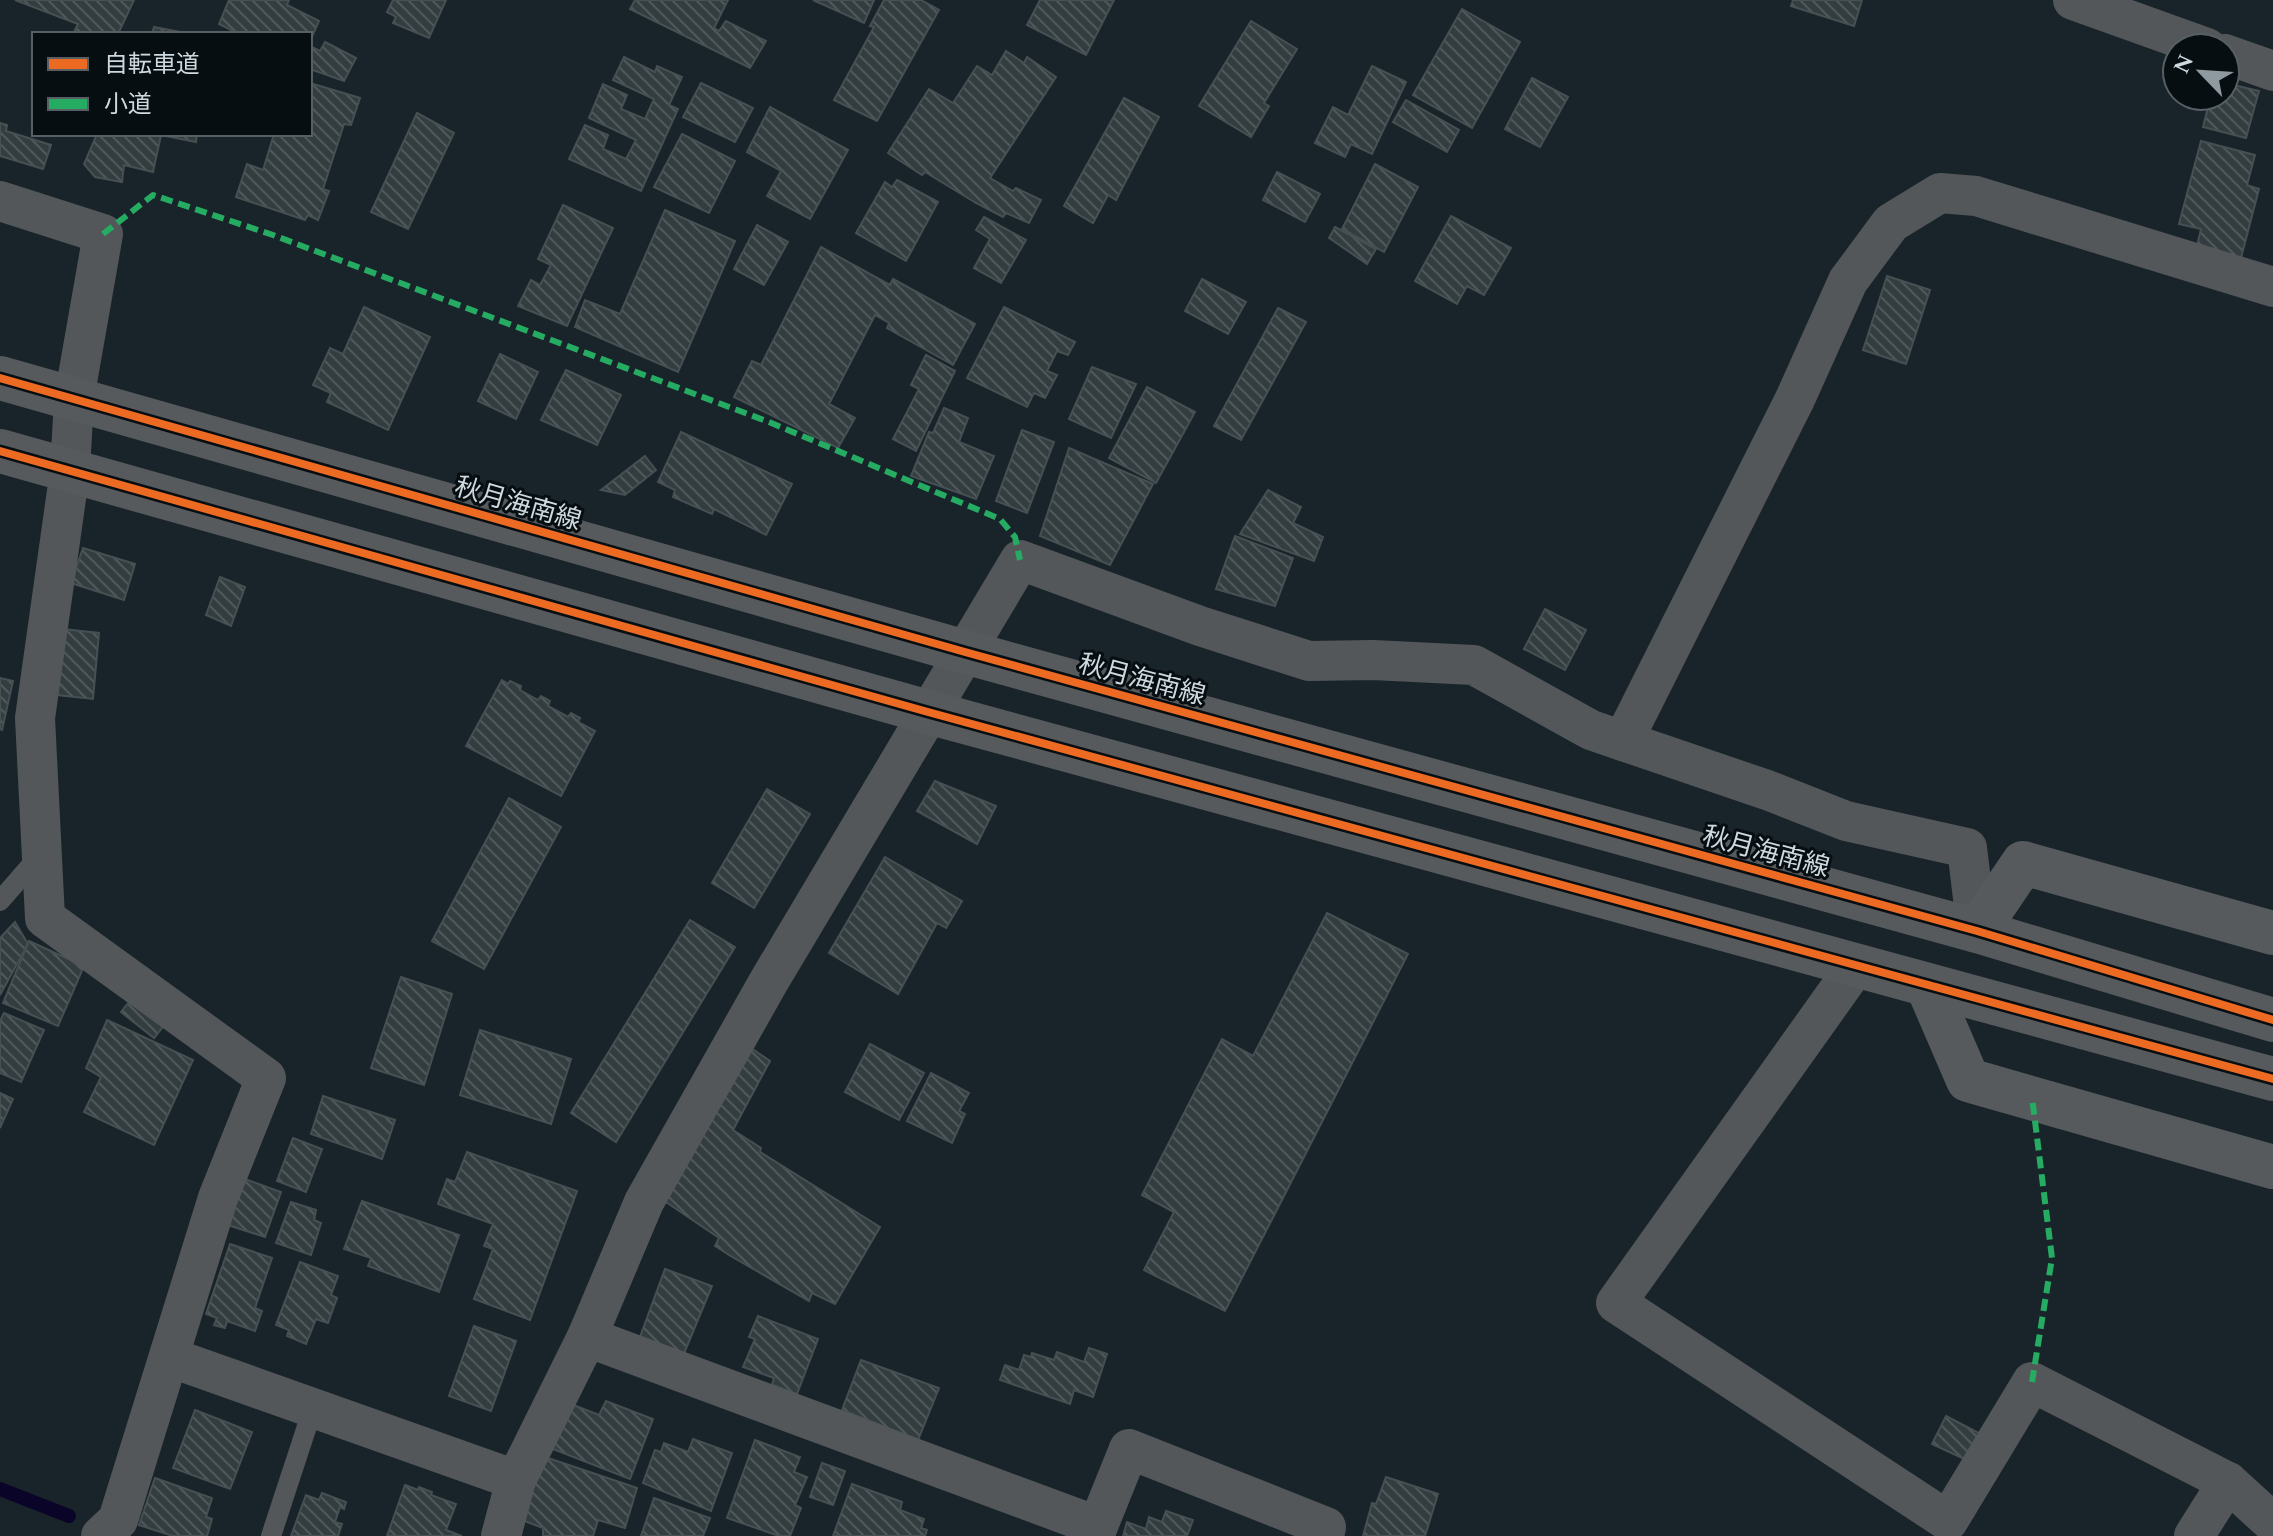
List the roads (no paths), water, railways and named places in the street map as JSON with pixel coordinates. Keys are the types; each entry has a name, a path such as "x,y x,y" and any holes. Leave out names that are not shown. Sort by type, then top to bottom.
{"main road":[{"name":"秋月海南線","path":"0,378 965,652 1977,931 2273,1020"},
{"path":"0,451 928,712 2273,1079"},
{"path":"1977,931 2023,863 2273,933"},
{"path":"1927,985 1968,1080 2273,1167"}],"street":[{"path":"2073,0 2162,32"},
{"path":"2241,60 2273,71"},
{"path":"1623,741 1788,413 1848,281 1891,223 1940,193 1976,196 2273,287"},
{"path":"0,201 103,234 74,399 70,470 35,718 45,918 266,1078 218,1198 118,1520 101,1536"},
{"path":"501,1536 516,1480 587,1337 644,1202 769,981 1020,560 1200,626 1309,661 1373,660 1474,665 1580,724 1623,741 1767,790 1846,821 1967,848 1977,931"},
{"path":"1856,966 1616,1303 1943,1529 2032,1382 2228,1482 2273,1523"},
{"path":"587,1337 1096,1531 1129,1449 1326,1527 1324,1536"},
{"path":"169,1357 516,1480"},
{"path":"2194,1536 2228,1482"}],"lane":[{"path":"0,901 42,852"},
{"path":"271,1536 313,1408"}],"waterway":[{"path":"0,1489 69,1516"}]}
